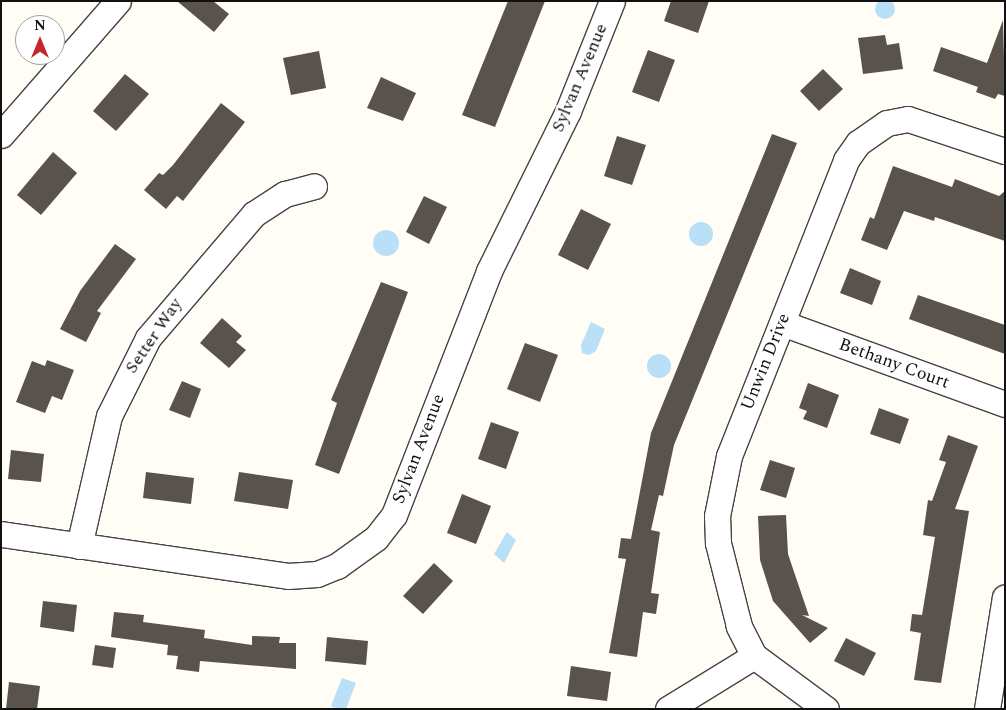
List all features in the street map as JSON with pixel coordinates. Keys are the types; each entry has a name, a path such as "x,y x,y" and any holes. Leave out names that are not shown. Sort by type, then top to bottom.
{"street":[{"path":"1,135 118,1"},
{"name":"Sylvan Avenue","path":"1,534 288,576 317,574 337,566 376,538 394,515 489,271 568,111 612,1"},
{"name":"Unwin Drive","path":"826,709 778,678 754,656 729,599 717,516 728,456 846,160 872,130 908,119 1005,151"},
{"name":"Setter Way","path":"79,546 109,416 148,338 254,214 285,194 314,186"},
{"name":"Bethany Court","path":"782,323 1005,404"},
{"path":"987,709 1005,597"},
{"path":"668,709 754,656"}],"water":[{"path":"881,-1 889,-1 895,5 895,13 889,19 881,19 875,13 875,5"},
{"path":"701,222 710,225 713,234 710,243 701,246 692,243 689,234 692,225"},
{"path":"386,230 395,234 399,243 395,252 386,256 377,252 373,243 377,234"},
{"path":"591,322 605,329 596,351 589,355 582,353 581,345"},
{"path":"659,354 667,358 671,366 667,374 659,378 651,374 647,366 651,358"},
{"path":"507,532 516,540 504,563 494,554"},
{"path":"342,678 356,683 346,709 337,709 331,706"}],"building":[{"path":"177,1 213,1 229,14 214,32"},
{"path":"508,1 545,1 495,127 462,115"},
{"path":"671,1 709,1 698,33 664,21"},
{"path":"1003,20 1005,96 998,94 995,99 976,92 978,87 933,71 941,47 987,63"},
{"path":"885,35 887,45 899,43 903,69 863,74 858,38"},
{"path":"648,50 675,60 659,102 632,92"},
{"path":"319,51 326,88 291,95 283,58"},
{"path":"823,69 843,89 819,111 800,91"},
{"path":"125,74 149,94 116,131 93,111"},
{"path":"381,77 416,93 403,121 367,108"},
{"path":"221,103 245,122 183,201 177,196 166,209 144,190 159,173 163,175 173,165"},
{"path":"772,134 797,143 674,445 663,496 659,495 651,530 660,532 651,593 659,594 656,614 643,612 637,657 609,653 626,559 618,558 621,538 631,539 651,433"},
{"path":"617,136 646,145 632,185 604,176"},
{"path":"53,152 77,173 41,215 17,195"},
{"path":"893,166 952,187 955,179 999,196 1005,191 1005,241 935,217 934,221 904,211 887,250 861,240 870,217 874,219"},
{"path":"424,196 447,207 429,244 406,232"},
{"path":"581,209 611,224 588,270 558,255"},
{"path":"115,244 136,259 97,311 101,313 86,342 60,329 80,291"},
{"path":"850,268 881,281 872,305 840,293"},
{"path":"381,282 408,292 339,474 315,465 337,403 331,400"},
{"path":"918,295 1005,325 1005,354 909,319"},
{"path":"222,318 242,336 236,342 246,350 229,368 200,343"},
{"path":"525,343 558,355 540,402 507,389"},
{"path":"47,360 74,370 62,400 52,396 45,413 16,402 32,361 45,366"},
{"path":"182,381 201,389 190,418 169,410"},
{"path":"808,383 839,395 827,428 803,419 807,411 799,408"},
{"path":"879,408 909,419 900,444 870,434"},
{"path":"491,422 519,432 506,469 478,459"},
{"path":"948,435 978,446 955,509 969,511 941,683 914,680 921,633 910,631 912,614 922,615 935,537 923,535 928,500 932,501 946,462 939,460"},
{"path":"11,450 44,454 41,482 8,479"},
{"path":"770,460 795,468 786,498 760,490"},
{"path":"146,472 194,478 191,504 143,498"},
{"path":"239,472 293,480 288,509 234,501"},
{"path":"462,494 491,506 476,544 447,533"},
{"path":"786,515 788,554 809,616 802,615 828,628 810,643 773,601 760,560 758,516"},
{"path":"434,563 453,581 423,614 403,596"},
{"path":"43,601 77,605 74,632 40,627"},
{"path":"114,612 144,615 143,622 205,630 204,638 252,645 252,636 280,637 279,643 296,643 296,669 200,661 199,672 176,669 178,656 167,655 168,645 111,637"},
{"path":"327,637 368,641 366,665 325,661"},
{"path":"846,638 876,653 864,676 834,661"},
{"path":"95,645 116,648 113,668 92,665"},
{"path":"571,666 611,672 607,701 567,696"},
{"path":"9,682 40,686 37,709 6,709"}]}
